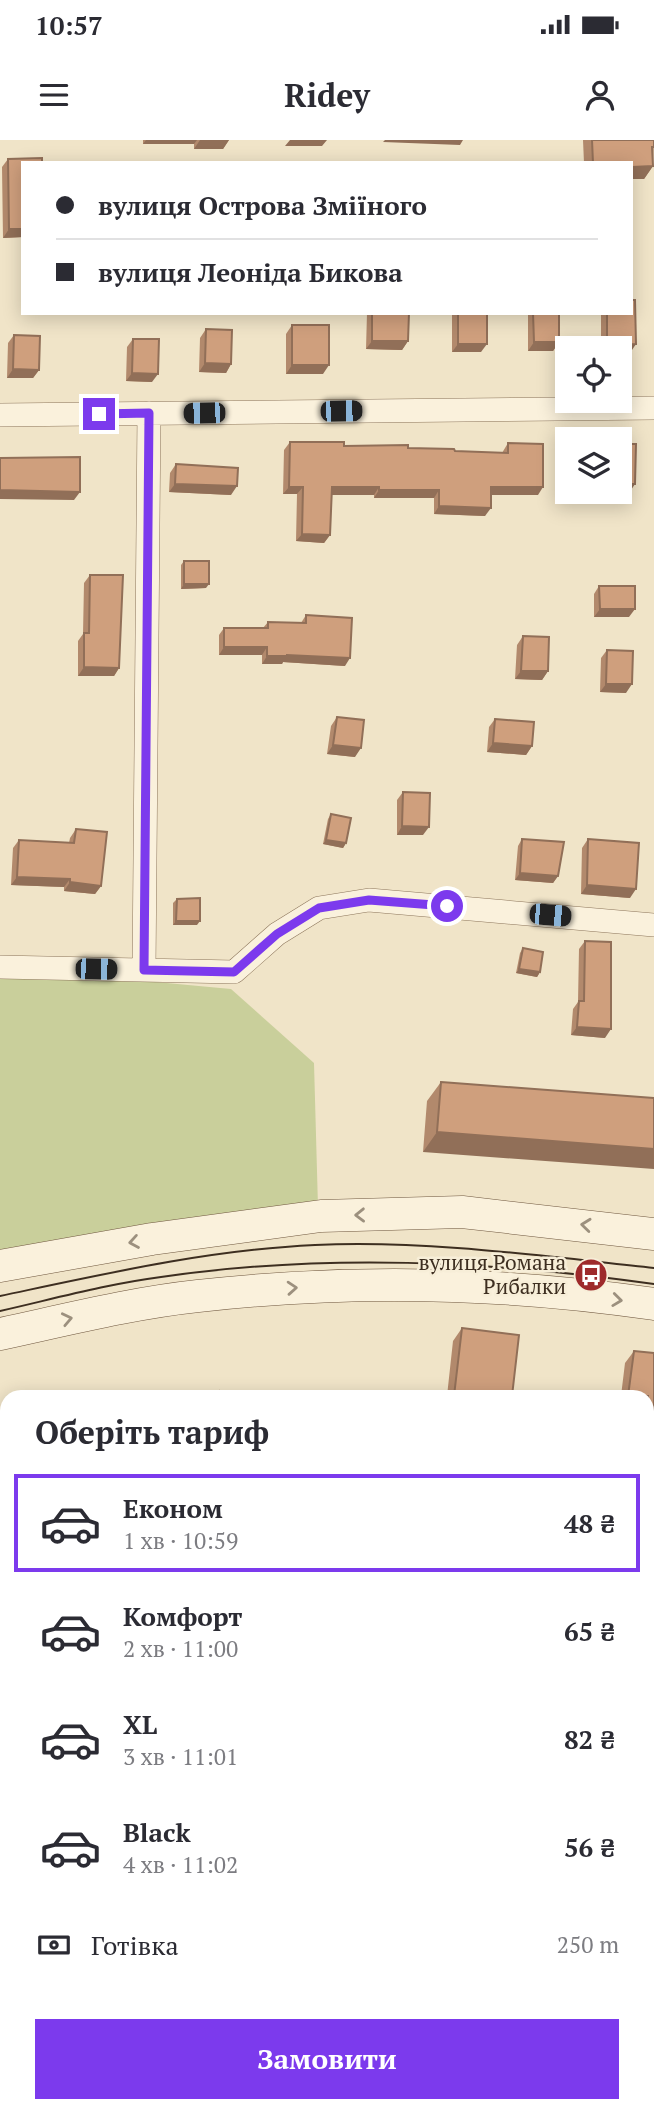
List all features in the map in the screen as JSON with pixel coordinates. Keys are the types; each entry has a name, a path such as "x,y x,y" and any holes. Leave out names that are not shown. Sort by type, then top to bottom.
{"main road":[{"path":"0,1266 217,1229 321,1216 462,1212 654,1234"},
{"path":"0,1334 196,1296 328,1286 397,1284 527,1289 654,1304"}],"street":[{"path":"0,415 654,408"},
{"path":"144,970 149,413"},
{"path":"0,967 234,972 277,934 319,908 369,900 654,925"}],"green space":[{"path":"0,978 145,981 231,989 314,1063 318,1207 0,1256"}],"building":[{"path":"592,140 654,140 653,166 633,167 633,161 593,161"},
{"path":"42,158 42,161 21,161 21,229 9,229 8,159"},
{"path":"633,300 635,300 636,344 632,344 632,336 607,336 607,315 633,315"},
{"path":"372,315 409,315 408,341 372,341"},
{"path":"458,315 487,315 487,344 458,344"},
{"path":"533,315 559,315 559,336 555,336 555,342 534,342"},
{"path":"292,325 329,325 329,365 292,365"},
{"path":"206,329 232,330 231,364 205,363"},
{"path":"14,335 40,336 39,370 13,369"},
{"path":"133,339 159,339 158,374 132,373"},
{"path":"290,442 344,442 344,446 408,445 408,448 508,453 508,443 543,444 543,487 491,487 491,508 439,506 439,490 332,487 330,535 302,534 303,487 289,487"},
{"path":"632,444 636,444 635,484 632,484"},
{"path":"80,457 80,492 0,490 0,458"},
{"path":"176,464 238,468 237,486 175,484"},
{"path":"184,561 209,561 209,584 184,584"},
{"path":"90,575 123,575 119,668 84,667 84,633 89,633"},
{"path":"599,586 635,586 635,609 600,609"},
{"path":"306,615 352,618 350,658 267,656 267,647 224,647 224,628 268,628 268,622 306,623"},
{"path":"523,636 549,637 548,671 521,671"},
{"path":"607,650 633,651 632,684 606,684"},
{"path":"337,717 364,720 361,748 333,745"},
{"path":"495,719 534,722 532,746 493,743"},
{"path":"403,792 430,793 429,827 402,826"},
{"path":"331,814 351,818 346,843 326,840"},
{"path":"76,829 107,832 101,886 70,882 70,879 17,877 19,840 74,843"},
{"path":"522,839 564,842 558,876 520,873"},
{"path":"588,839 639,843 636,889 587,885"},
{"path":"200,898 200,921 176,921 177,899"},
{"path":"585,941 611,942 611,1029 577,1027 579,1001 584,1001"},
{"path":"523,948 543,952 540,972 519,969"},
{"path":"441,1082 654,1098 654,1149 437,1132"},
{"path":"462,1328 519,1335 513,1390 455,1390"},
{"path":"634,1351 654,1353 654,1390 629,1390"}],"tram line":[{"path":"0,1296 196,1258 315,1245 442,1247 654,1268"},
{"path":"0,1311 141,1280 223,1269 284,1265 469,1265 654,1284"}],"place":[{"name":"вулиця Романа Рибалки","path":"591,1275"}],"route":[{"path":"99,414 149,413 144,970 234,972 277,934 319,908 369,900 447,906"}]}
